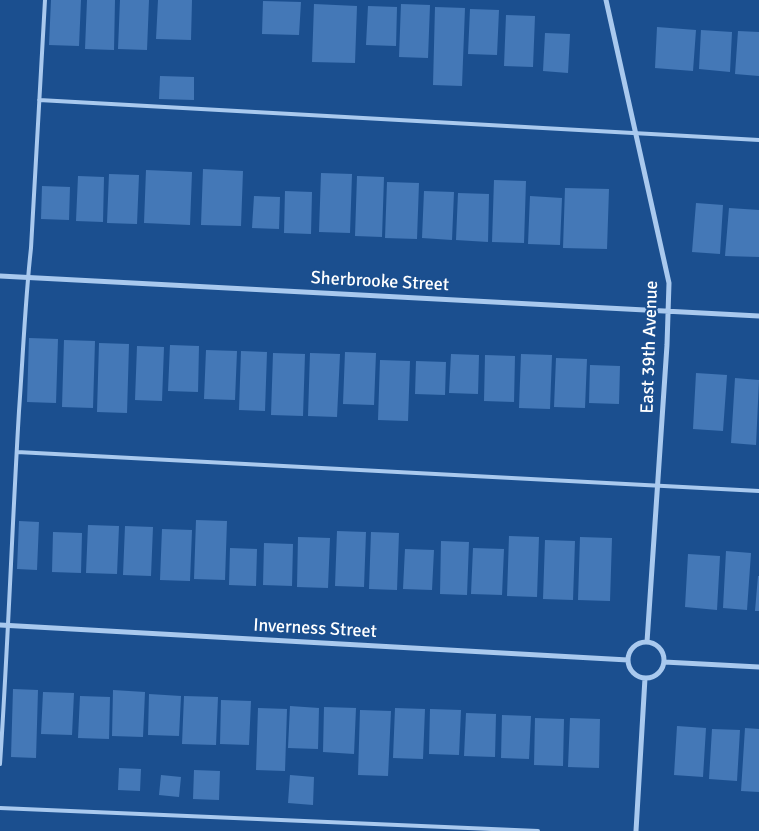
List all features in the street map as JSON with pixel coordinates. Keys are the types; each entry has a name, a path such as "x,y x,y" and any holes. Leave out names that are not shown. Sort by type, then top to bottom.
{"street":[{"name":"East 39th Avenue","path":"606,0 669,283 647,642"},
{"name":"Sherbrooke Street","path":"0,276 759,316"},
{"name":"Inverness Street","path":"0,625 628,660"},
{"path":"647,642 660,648 664,654 664,662 658,674 645,678 633,672 628,660 629,653 633,647 647,642"},
{"path":"664,662 759,667"},
{"path":"636,831 645,678"}],"lane":[{"path":"0,764 45,0"},
{"path":"39,100 759,140"},
{"path":"17,452 759,491"},
{"path":"0,808 538,831"}],"building":[{"path":"51,0 81,0 79,46 49,45"},
{"path":"87,0 115,0 114,50 85,49"},
{"path":"120,0 149,0 147,50 118,49"},
{"path":"158,0 192,0 191,40 156,39"},
{"path":"263,1 301,2 299,35 262,34"},
{"path":"314,4 357,6 355,63 312,62"},
{"path":"401,4 430,5 428,58 399,57"},
{"path":"368,6 397,7 396,46 366,45"},
{"path":"435,7 465,8 462,86 433,85"},
{"path":"470,9 499,10 497,55 468,54"},
{"path":"506,15 535,16 533,67 504,66"},
{"path":"657,27 696,30 693,71 655,68"},
{"path":"701,30 732,32 730,72 699,69"},
{"path":"738,31 759,32 759,76 735,74"},
{"path":"545,33 570,34 568,73 543,71"},
{"path":"160,76 194,77 194,100 159,99"},
{"path":"203,169 243,171 241,226 201,225"},
{"path":"146,170 192,172 190,225 144,223"},
{"path":"321,173 352,174 350,233 319,232"},
{"path":"109,174 139,175 137,224 107,223"},
{"path":"78,176 104,177 103,222 76,221"},
{"path":"357,176 384,177 382,237 355,236"},
{"path":"494,180 526,181 524,243 492,242"},
{"path":"387,182 419,183 417,239 385,238"},
{"path":"42,186 70,187 69,220 41,219"},
{"path":"565,188 609,189 607,249 563,248"},
{"path":"285,191 312,192 311,234 284,233"},
{"path":"424,191 454,192 452,240 422,238"},
{"path":"458,193 489,194 488,242 456,240"},
{"path":"254,196 280,197 279,229 252,228"},
{"path":"530,196 562,198 560,245 528,244"},
{"path":"696,203 723,205 720,254 692,252"},
{"path":"729,208 759,210 759,257 725,256"},
{"path":"29,338 58,339 56,403 27,402"},
{"path":"64,340 95,341 93,408 62,407"},
{"path":"99,343 129,344 127,413 97,412"},
{"path":"170,345 199,346 198,392 168,391"},
{"path":"137,346 164,347 162,401 135,400"},
{"path":"206,350 237,351 235,400 204,399"},
{"path":"241,351 267,352 265,411 239,410"},
{"path":"345,352 376,353 374,405 343,404"},
{"path":"273,353 305,354 303,416 271,415"},
{"path":"310,353 340,354 337,417 308,416"},
{"path":"451,354 479,355 478,394 449,393"},
{"path":"521,354 552,355 550,409 519,408"},
{"path":"485,355 515,356 514,402 484,401"},
{"path":"556,358 587,359 585,408 554,407"},
{"path":"380,360 410,361 408,421 378,420"},
{"path":"416,361 446,362 445,395 415,394"},
{"path":"590,365 620,366 619,404 589,403"},
{"path":"696,373 727,375 723,431 693,429"},
{"path":"735,378 759,380 756,445 731,443"},
{"path":"196,520 227,521 225,580 194,579"},
{"path":"19,521 39,522 37,570 17,569"},
{"path":"88,525 119,526 117,574 86,573"},
{"path":"125,526 153,527 151,576 123,575"},
{"path":"162,529 192,530 190,581 160,580"},
{"path":"337,531 366,532 364,587 335,586"},
{"path":"53,532 82,533 81,573 52,572"},
{"path":"371,532 399,533 397,590 369,589"},
{"path":"509,536 539,537 537,597 507,596"},
{"path":"298,537 330,538 328,588 297,587"},
{"path":"580,537 612,538 610,601 578,600"},
{"path":"545,540 575,541 573,600 543,599"},
{"path":"441,541 469,542 467,595 440,594"},
{"path":"264,543 293,544 292,586 263,585"},
{"path":"230,548 257,549 256,586 229,585"},
{"path":"473,548 504,549 502,595 471,594"},
{"path":"405,549 434,550 432,590 403,589"},
{"path":"726,551 751,553 747,610 723,608"},
{"path":"688,554 720,556 717,610 685,607"},
{"path":"758,576 759,611 755,611"},
{"path":"13,689 38,690 36,758 11,757"},
{"path":"113,690 145,692 143,737 112,736"},
{"path":"43,692 74,693 72,735 41,734"},
{"path":"149,694 181,696 179,736 148,735"},
{"path":"80,696 110,697 109,739 78,738"},
{"path":"184,696 218,697 216,745 182,744"},
{"path":"221,700 251,701 249,745 220,744"},
{"path":"290,706 319,708 318,749 288,748"},
{"path":"324,707 356,708 354,754 323,752"},
{"path":"258,708 287,709 285,771 256,770"},
{"path":"395,708 425,709 423,759 393,758"},
{"path":"430,709 461,710 459,755 429,754"},
{"path":"360,710 391,711 388,776 358,775"},
{"path":"466,713 496,714 495,757 464,756"},
{"path":"502,715 531,716 529,759 501,758"},
{"path":"535,718 564,719 563,766 534,765"},
{"path":"570,718 600,719 599,768 568,767"},
{"path":"677,726 706,728 703,777 674,775"},
{"path":"745,728 759,729 759,792 741,791"},
{"path":"712,729 740,730 737,781 709,779"},
{"path":"119,768 141,769 140,791 118,790"},
{"path":"194,770 220,771 219,800 193,799"},
{"path":"161,775 181,777 179,797 159,795"},
{"path":"290,775 314,777 313,805 288,803"}]}
